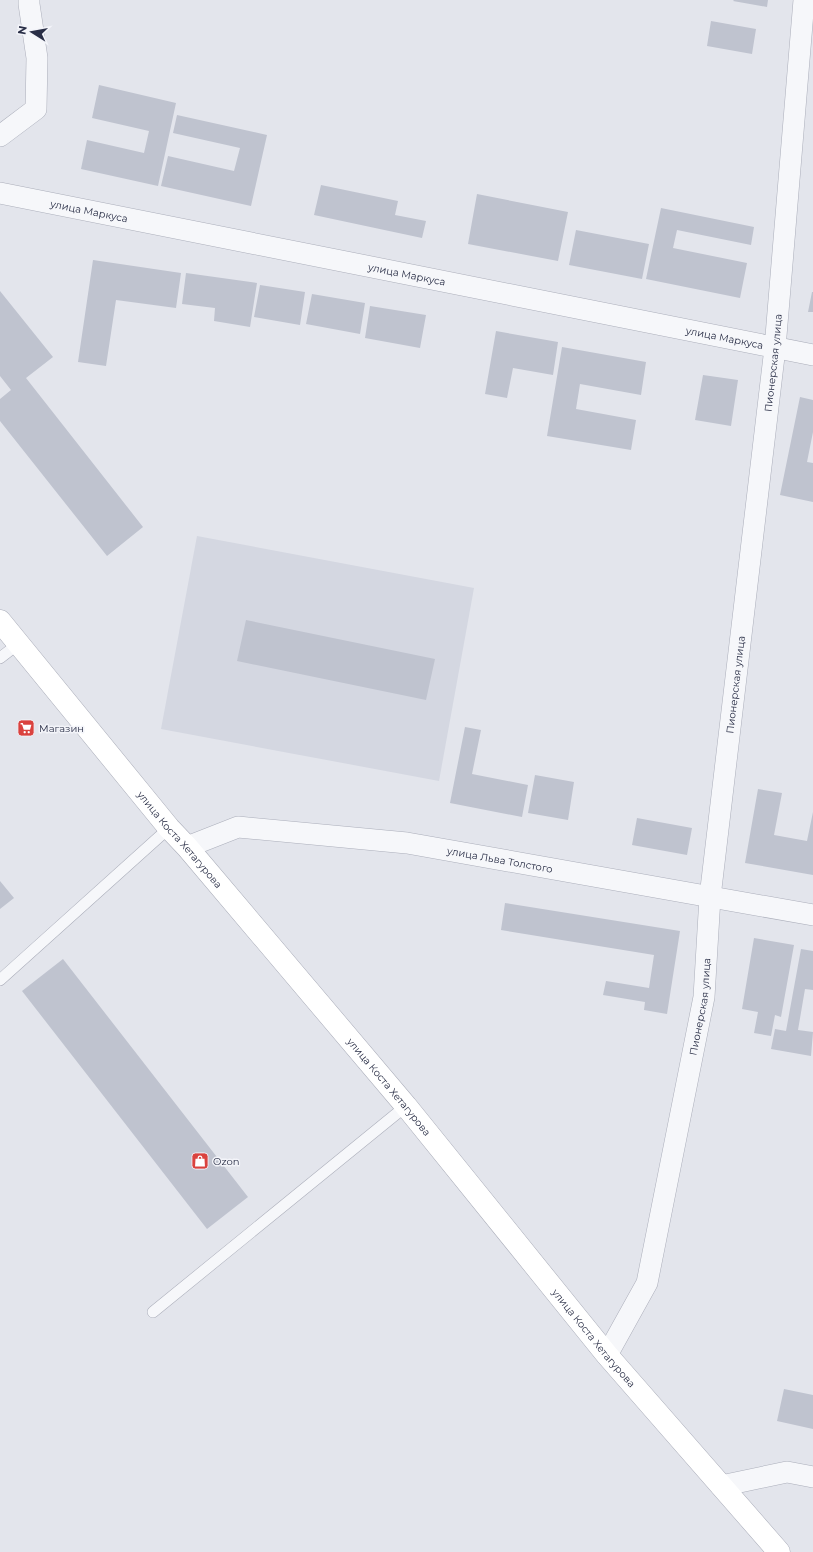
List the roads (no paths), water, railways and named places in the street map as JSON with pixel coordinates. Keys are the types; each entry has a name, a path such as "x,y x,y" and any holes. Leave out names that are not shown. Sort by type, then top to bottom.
{"main road":[{"name":"улица Коста Хетагурова","path":"0,621 169,828 187,847 406,1106 608,1356 779,1552"}],"street":[{"path":"0,136 36,108 37,58 29,4 30,0"},
{"name":"Пионерская улица","path":"608,1356 647,1283 704,997 710,897 775,348 804,0"},
{"name":"улица Маркуса","path":"0,193 813,355"},
{"name":"улица Льва Толстого","path":"187,847 238,827 407,843 813,915"},
{"path":"721,1486 787,1472 813,1476"}],"lane":[{"path":"0,658 18,644"},
{"path":"0,980 169,828"},
{"path":"153,1312 406,1106"}],"place":[{"name":"Магазин","path":"26,728"},
{"name":"Ozon","path":"200,1161"}]}
